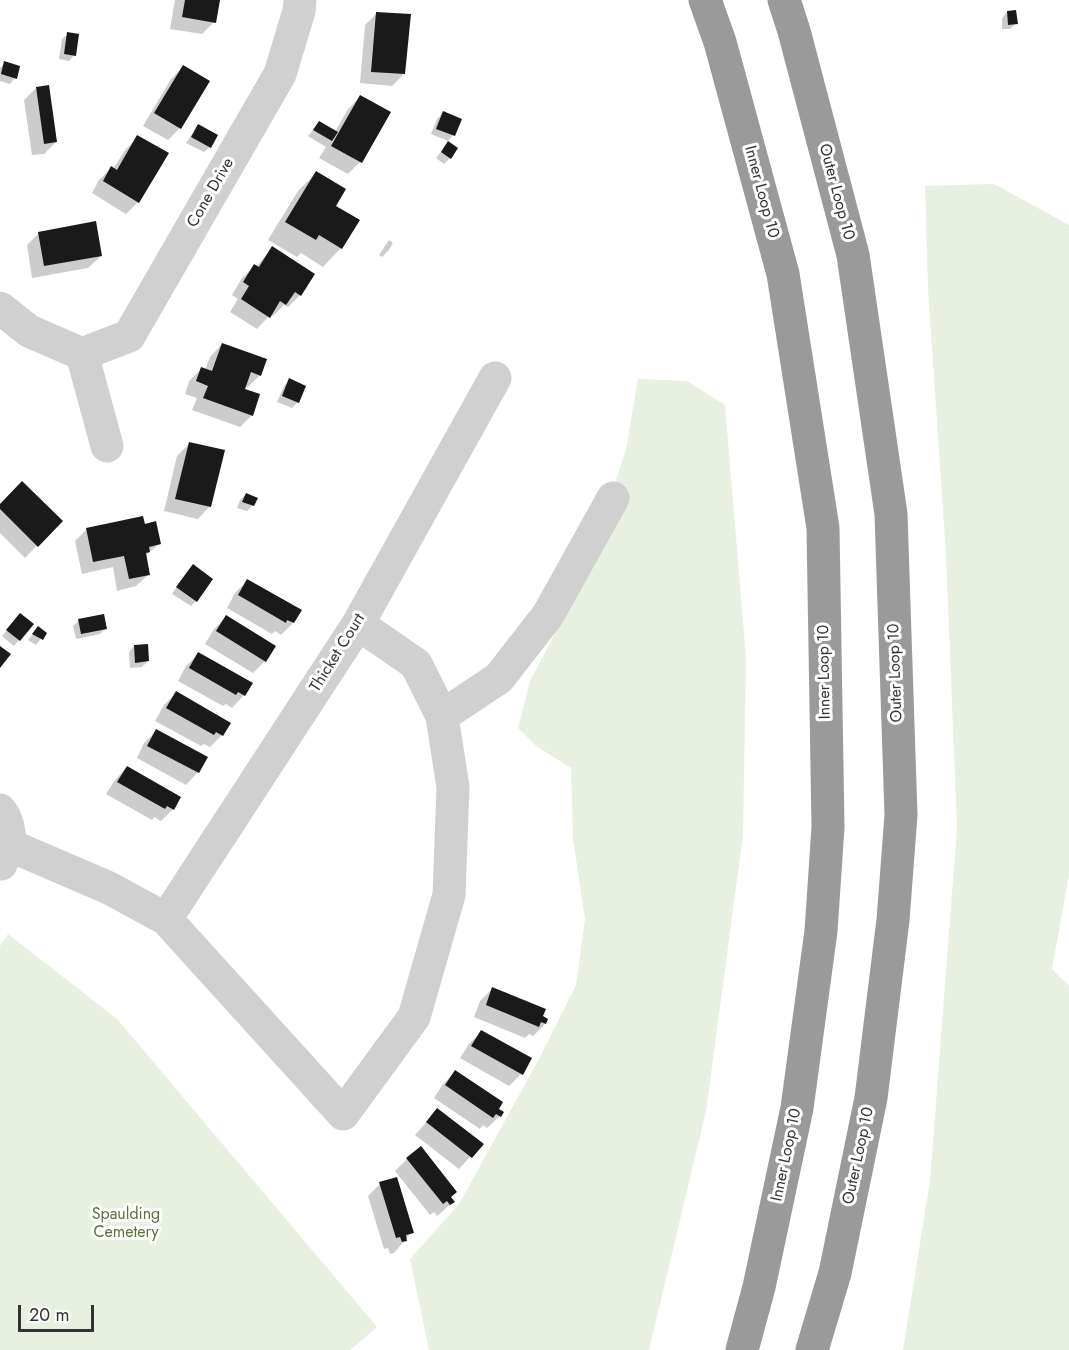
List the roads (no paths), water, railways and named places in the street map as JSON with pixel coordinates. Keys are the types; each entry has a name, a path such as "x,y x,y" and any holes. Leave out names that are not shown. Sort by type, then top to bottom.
{"highway":[{"name":"Inner Loop 10","path":"705,0 720,42 783,274 823,528 828,827 821,931 797,1108 759,1287 742,1350"},
{"name":"Outer Loop 10","path":"783,0 794,31 852,255 889,502 901,815 893,920 871,1098 835,1274 812,1350"}],"street":[{"name":"Cone Drive","path":"82,354 129,336 280,74 299,11 300,0"},
{"path":"0,308 29,331 82,354 107,446"},
{"name":"Thicket Court","path":"166,919 358,624 495,378"},
{"path":"442,716 499,678 548,615 614,498"},
{"path":"0,810 8,828 5,856 109,888 166,919 343,1114 414,1017 449,895 453,787 442,716 416,664 358,624"}],"park label":[{"name":"Spaulding Cemetery","path":"126,1224"}]}
